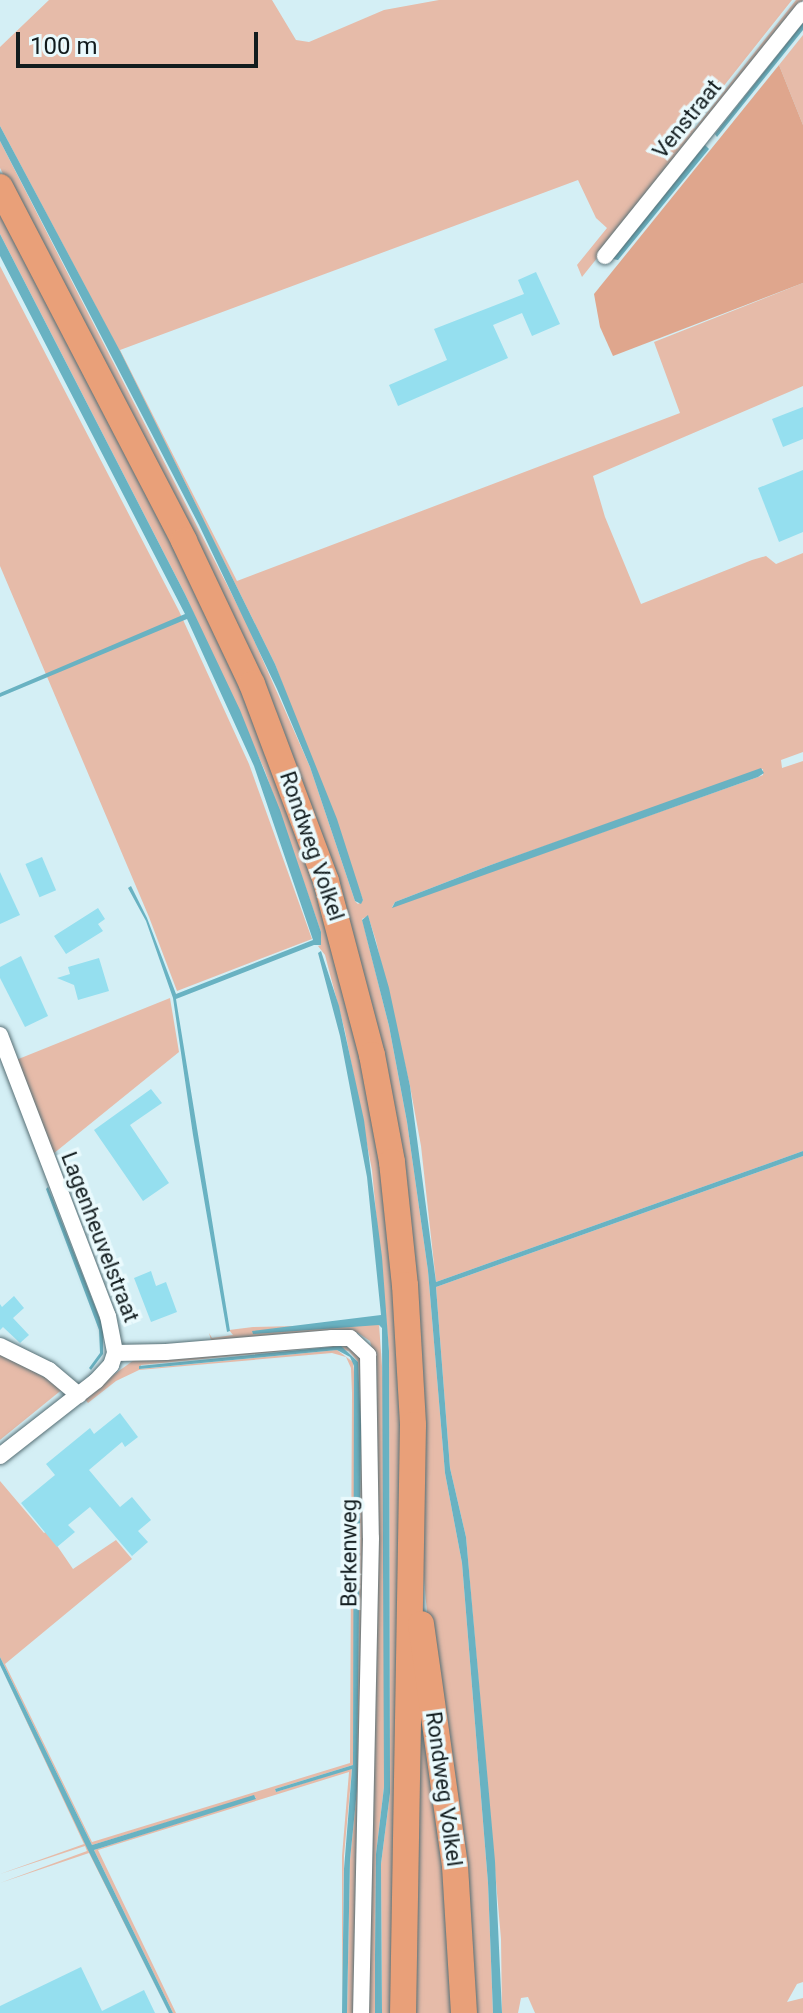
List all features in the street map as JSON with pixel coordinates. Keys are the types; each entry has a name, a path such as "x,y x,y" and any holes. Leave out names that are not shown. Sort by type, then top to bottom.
{"main road":[{"name":"Rondweg Volkel","path":"0,187 219,612 274,737 326,881 360,1000 392,1162 405,1285 411,1394 413,1565 408,1650 403,2013"},
{"name":"Rondweg Volkel","path":"413,1565 455,1866 464,2013"}],"street":[{"name":"Venstraat","path":"605,256 803,10"},
{"name":"Lagenheuvelstraat","path":"0,1035 108,1316 115,1353 111,1365 79,1395 0,1456"},
{"name":"Berkenweg","path":"115,1353 134,1355 350,1338 368,1355 371,1538 361,2013"},
{"path":"0,1346 49,1370 79,1395"}],"shaded area":[{"path":"49,0 272,0 296,40 309,42 384,10 439,0 792,0 692,126 694,129 796,0 803,0 582,277 577,265 607,228 596,218 578,180 120,350 237,581 680,413 654,342 803,283 803,386 593,476 605,517 641,604 752,560 766,556 776,564 803,553 803,752 781,760 782,768 803,761 803,1151 436,1282 421,1146 410,1086 376,941 368,916 362,919 389,1026 407,1122 428,1271 445,1473 462,1563 488,1883 493,2013 470,2013 426,1602 380,1046 155,469 0,168 0,141 246,622 310,767 355,901 358,904 363,900 275,664 120,352 0,126 0,47","holes":["763,769 763,775 758,777 392,907 395,902 488,866"]},
{"path":"803,35 803,125 779,65"},
{"path":"779,65 803,125 803,283 613,356 600,327 594,294"},
{"path":"0,209 186,569 277,769 349,996 380,1151 401,1364 399,2013 382,2013 381,1864 390,1793 389,1351 372,1170 345,1031 325,955 318,946 321,945 321,932 265,771 185,594 0,234"},
{"path":"0,266 179,611 249,764 312,939 177,991 149,917 0,566"},
{"path":"170,998 179,1052 53,1154 16,1060"},
{"path":"803,1156 803,1982 797,1984 787,2002 803,1998 803,2013 535,2013 528,1997 521,1998 518,2013 502,2013 501,1939 466,1537 450,1468 436,1287"},
{"path":"379,1324 384,1394 384,1787 376,1854 375,2013 366,2013 374,1356 370,1341 358,1333 212,1344 209,1333 212,1338 233,1335 229,1330 253,1327"},
{"path":"340,1340 365,1357 358,2013 347,2013 350,1860 357,1789 361,1426 358,1362 349,1351 324,1347 141,1365 140,1369 337,1350 353,1362 356,1392 353,1765 275,1789 276,1792 352,1768 344,1856 342,2013 342,1856 349,1772 98,1850 176,2013 173,2013 94,1850 256,1798 254,1796 92,1845 0,1657 0,1481 44,1533 47,1531 73,1569 116,1540 132,1559 5,1664 92,1842 350,1763 352,1393 351,1368 346,1357 332,1353 139,1370 116,1381 88,1403 83,1397 134,1360"},
{"path":"0,1353 64,1388 0,1440"},
{"path":"0,1665 169,2013 89,1853 0,1883 87,1851 85,1846 0,1874 84,1844"},
{"path":"414,1696 425,1696 458,2013 410,2013"}],"water":[{"path":"803,23 803,30 717,137 715,134"},
{"path":"0,126 120,351 275,664 337,819 363,900 361,904 355,901 310,767 277,689 199,525 0,141"},
{"path":"705,145 709,149 618,260 613,259"},
{"path":"0,234 185,594 240,710 280,810 321,932 321,945 314,945 176,999 230,1331 227,1332 173,998 146,921 128,888 131,886 147,918 176,994 313,940 254,766 187,619 0,697 0,693 185,614 0,256"},
{"path":"761,768 764,773 758,777 392,908 395,902 488,866"},
{"path":"368,915 389,988 410,1086 436,1282 803,1151 803,1156 436,1287 450,1468 466,1537 495,1861 502,2013 493,2013 488,1883 462,1563 445,1473 428,1271 407,1122 389,1026 362,920"},
{"path":"321,951 339,1006 364,1120 382,1257 389,1351 390,1793 381,1864 382,2013 375,2013 375,1957 376,1854 384,1787 382,1328 379,1325 253,1334 252,1331 381,1315 367,1177 340,1036 318,953"},
{"path":"48,1187 103,1327 103,1354 91,1370 89,1368 100,1353 99,1330 46,1189"},
{"path":"341,1346 358,1362 361,1426 357,1789 350,1860 347,2013 342,2013 344,1869 352,1769 276,1792 275,1789 353,1765 354,1366 350,1357 337,1350 139,1369 139,1366"},
{"path":"0,1657 92,1845 254,1795 256,1799 94,1850 173,2013 169,2013 86,1846 0,1665"}],"building":[{"path":"536,272 560,324 532,336 522,313 493,325 508,358 398,406 389,385 447,360 434,329 524,294 518,280"},
{"path":"803,407 803,439 783,447 772,419"},
{"path":"803,470 803,532 779,542 758,488"},
{"path":"42,857 56,890 39,897 25,864"},
{"path":"0,872 20,915 0,924"},
{"path":"98,908 105,919 98,924 103,931 66,954 54,936"},
{"path":"21,956 48,1016 25,1027 0,978 0,967"},
{"path":"99,958 109,991 78,1000 74,985 57,978 70,974 68,967"},
{"path":"151,1089 162,1103 130,1125 169,1183 143,1201 94,1130"},
{"path":"151,1271 156,1286 166,1282 177,1312 151,1322 134,1278"},
{"path":"14,1296 24,1308 13,1318 29,1335 20,1343 3,1327 0,1330 0,1304 2,1307"},
{"path":"120,1413 138,1437 125,1447 122,1442 89,1470 120,1507 132,1497 151,1520 138,1531 148,1542 132,1556 90,1507 68,1525 75,1532 57,1547 21,1503 55,1475 46,1464 90,1428 94,1434"},
{"path":"81,1967 102,2011 144,1990 155,2013 0,2013 0,2006"}]}
